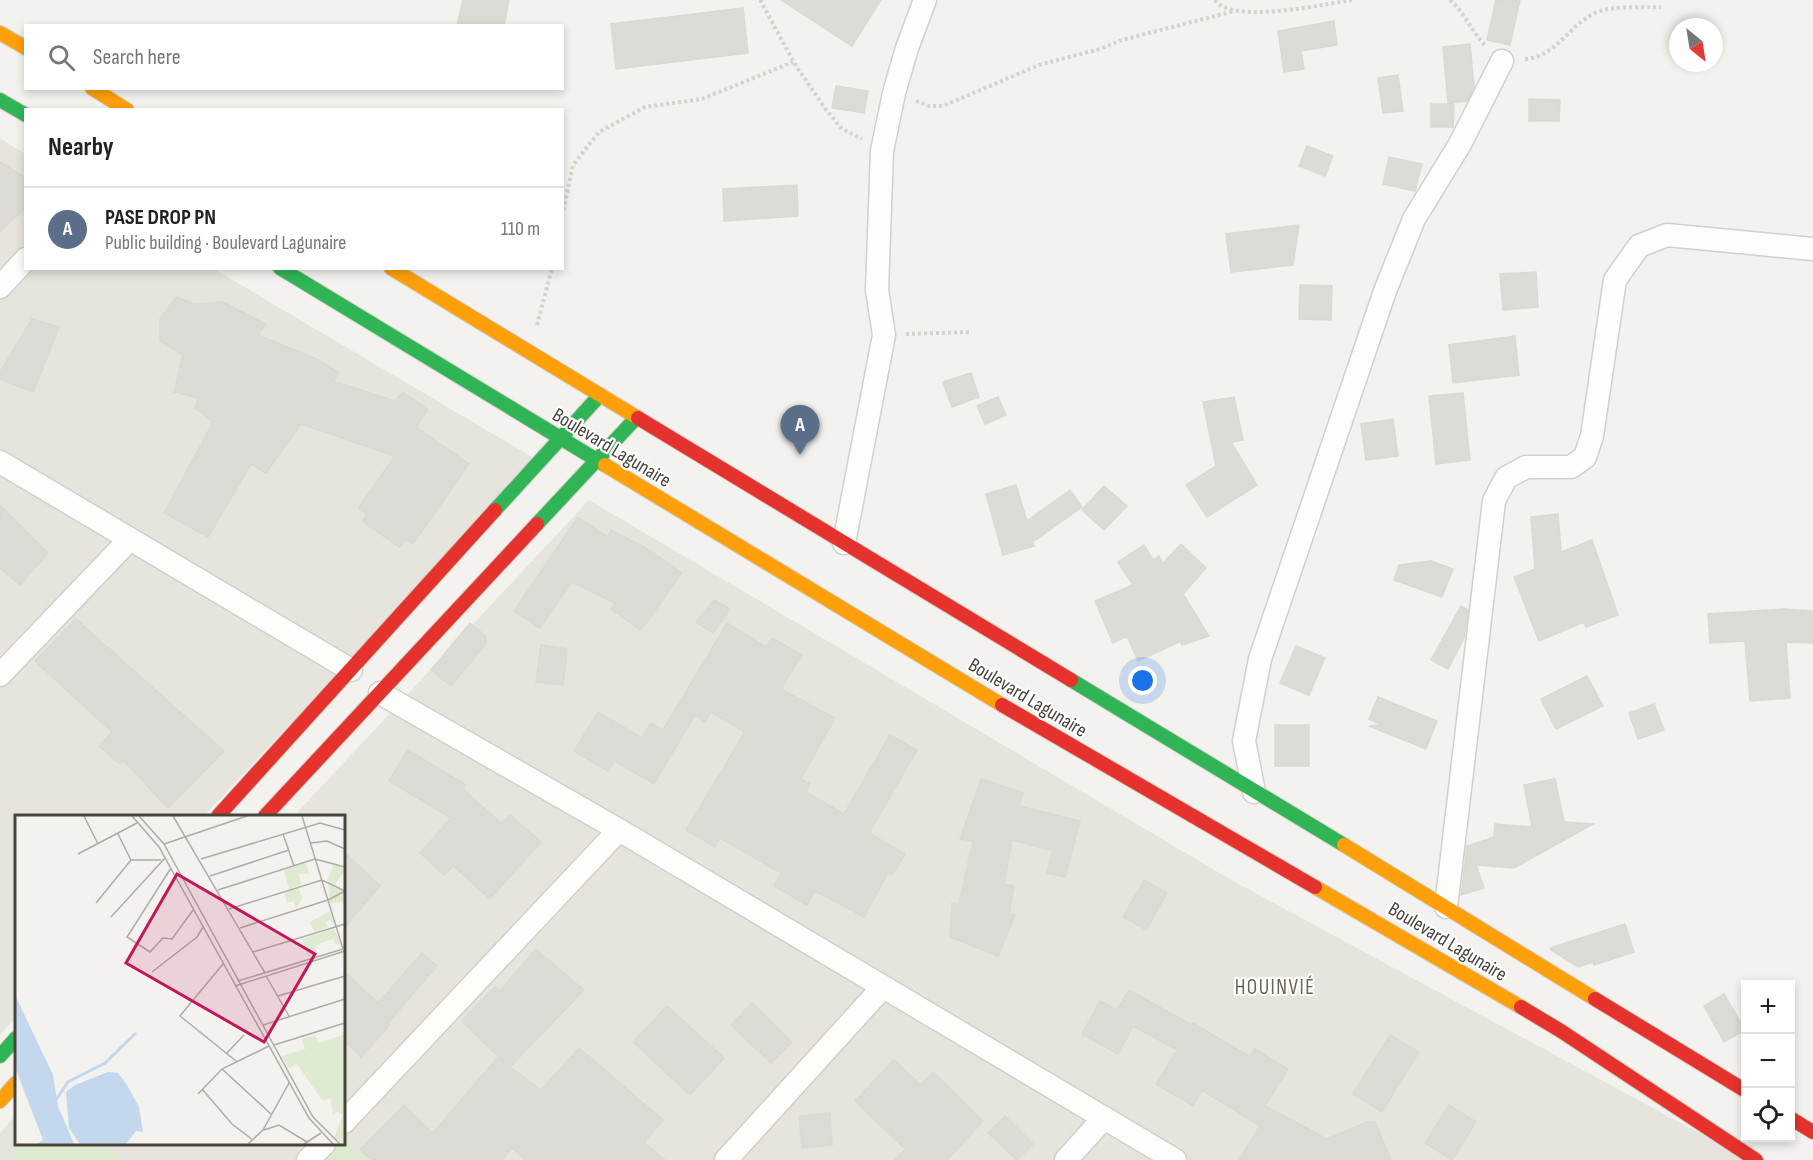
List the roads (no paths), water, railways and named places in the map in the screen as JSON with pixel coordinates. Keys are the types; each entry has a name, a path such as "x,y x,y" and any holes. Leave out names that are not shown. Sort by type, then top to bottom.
{"main road":[{"path":"0,33 24,47"},
{"path":"95,90 124,108"},
{"path":"0,100 24,114"},
{"name":"Boulevard Lagunaire","path":"283,270 1043,730 1561,1031 1756,1160"},
{"name":"Boulevard Lagunaire","path":"394,270 1741,1088"},
{"path":"219,815 600,395"},
{"path":"266,815 637,417"},
{"path":"0,1056 15,1039"},
{"path":"0,1101 15,1084"},
{"path":"1795,1121 1813,1132"}],"street":[{"path":"844,543 884,335 877,290 882,151 894,93 907,48 925,0"},
{"path":"1254,792 1244,741 1260,659 1278,605 1385,291 1414,219 1460,144 1502,61"},
{"path":"1446,907 1494,501 1506,478 1526,467 1571,467 1585,457 1593,436 1616,280 1639,246 1667,235 1813,249"},
{"path":"0,287 24,261"},
{"path":"0,462 351,670"},
{"path":"0,675 129,540"},
{"path":"380,693 619,831 1175,1160"},
{"path":"345,1121 619,831"},
{"path":"726,1160 883,987"},
{"path":"1066,1160 1104,1118"},
{"path":"308,1160 322,1145"}],"place":[{"name":"PASE DROP PN","path":"800,455"}],"district":[{"name":"HOUINVIÉ","path":"1275,987"}]}
